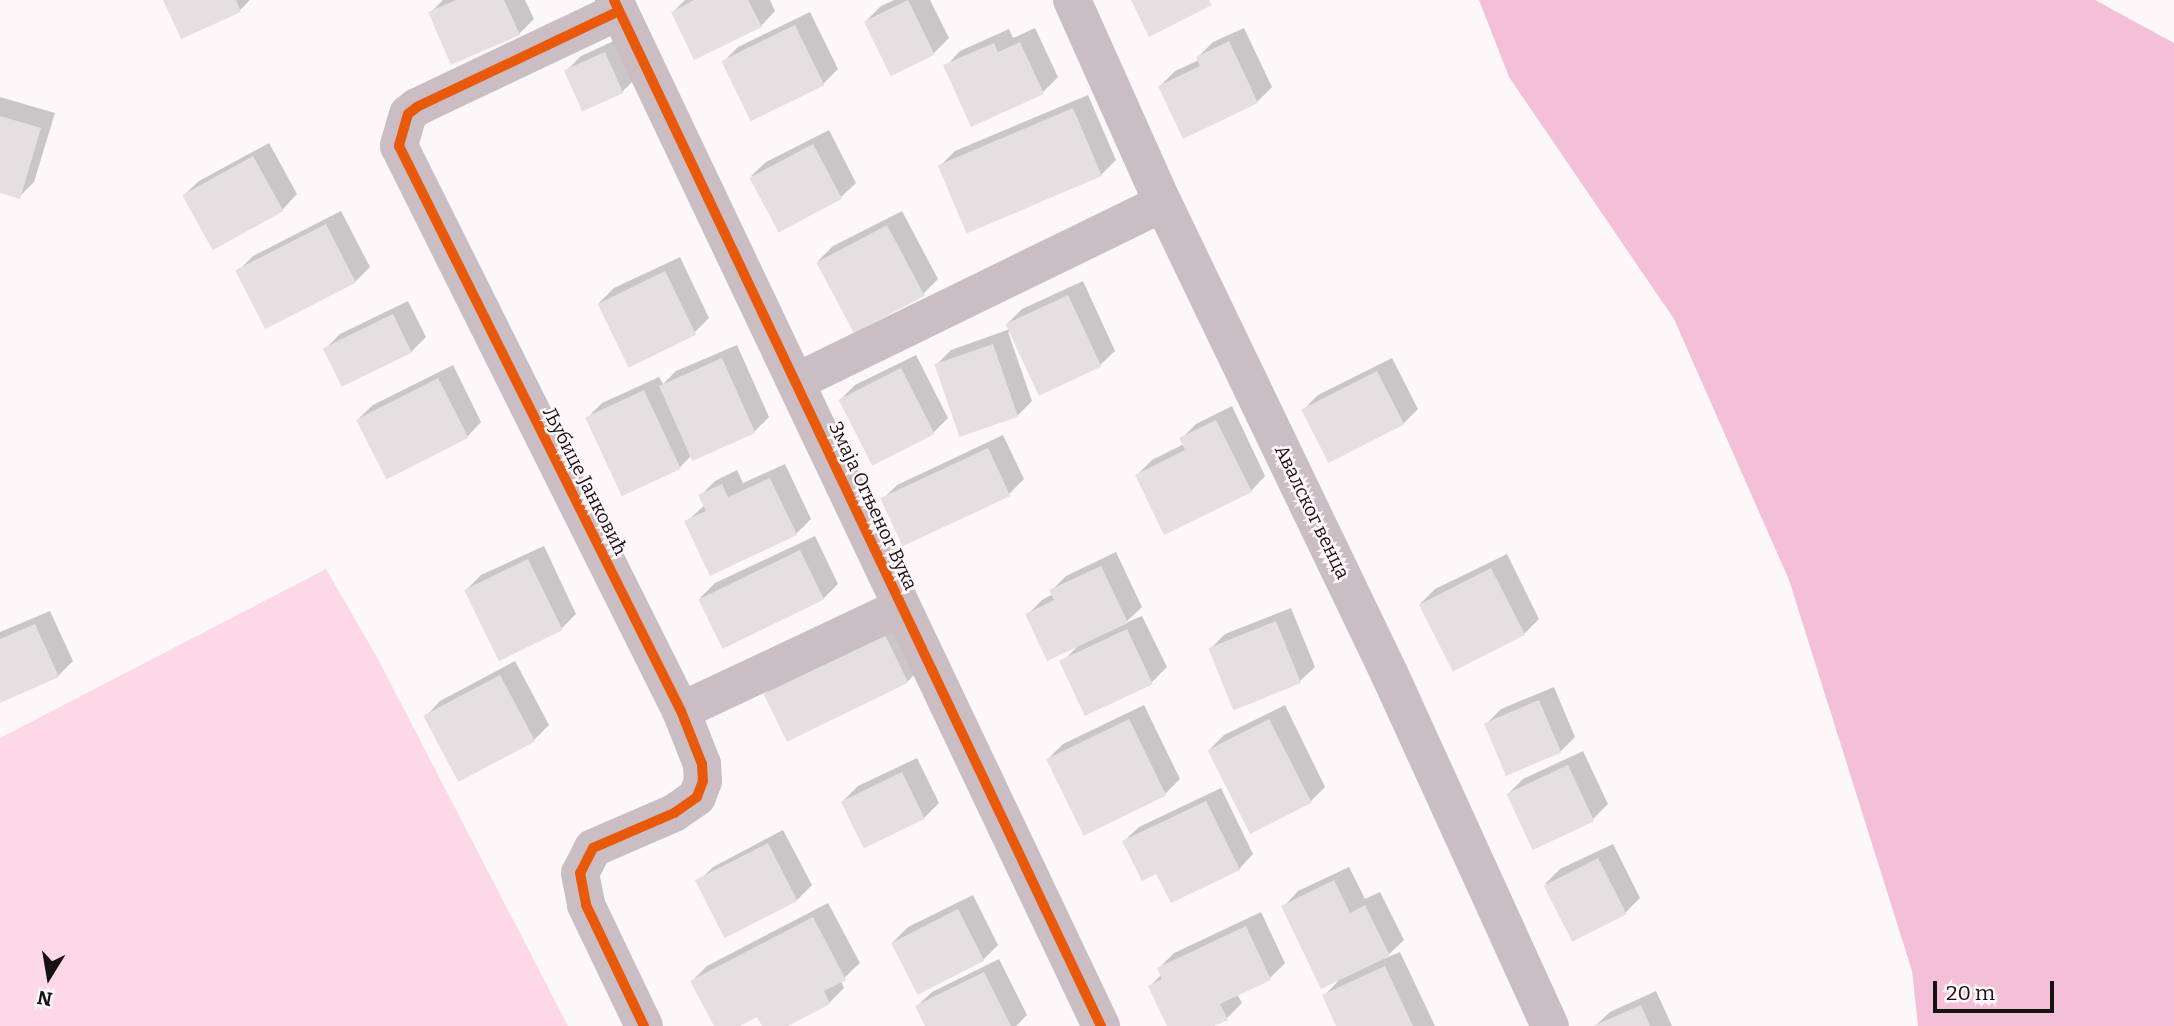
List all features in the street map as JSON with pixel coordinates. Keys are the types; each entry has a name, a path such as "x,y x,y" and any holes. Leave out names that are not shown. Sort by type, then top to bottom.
{"street":[{"name":"Авалског венца","path":"1072,0 1163,203 1389,673 1550,1026"},
{"name":"Змаја Огњеног Вука","path":"617,6 900,608 1101,1026"},
{"name":"Љубице Јанковић","path":"617,6 417,107 408,114 399,146 681,711 702,764 703,781 697,797 674,813 593,848 580,873 586,905 645,1026"},
{"path":"796,382 1163,203"},
{"path":"681,711 900,608"}],"shaded area":[{"path":"1479,0 2095,0 2174,43 2174,1026 1918,1026 1912,971 1789,580 1674,319 1509,77"},
{"path":"326,569 378,659 568,1026 0,1026 0,738"}],"building":[{"path":"163,0 236,0 241,12 181,39"},
{"path":"456,0 504,0 520,35 451,65 428,12"},
{"path":"694,0 748,0 762,27 694,60 671,12"},
{"path":"908,0 935,55 891,76 864,21"},
{"path":"1131,0 1209,0 1212,5 1149,37"},
{"path":"795,25 824,85 751,121 721,61"},
{"path":"1229,41 1258,103 1183,139 1158,86 1200,66 1196,57"},
{"path":"1020,42 1044,94 971,127 943,65 994,43 998,52"},
{"path":"605,52 623,93 582,111 564,70"},
{"path":"1073,108 1102,176 967,234 938,165"},
{"path":"0,116 41,128 20,199 0,193"},
{"path":"813,144 842,199 779,233 749,178"},
{"path":"253,156 284,211 213,250 182,195"},
{"path":"326,224 356,283 265,329 235,270"},
{"path":"887,225 925,296 854,333 816,263"},
{"path":"665,271 696,335 629,368 598,304"},
{"path":"1068,295 1101,367 1039,396 1005,324"},
{"path":"393,314 412,353 342,387 323,348"},
{"path":"993,344 1018,417 959,437 934,364"},
{"path":"722,358 755,433 692,461 659,386"},
{"path":"901,368 935,434 872,466 839,400"},
{"path":"1377,371 1404,424 1329,463 1301,410"},
{"path":"438,378 468,438 386,479 356,420"},
{"path":"644,390 681,469 622,496 585,417"},
{"path":"1216,420 1252,492 1164,535 1135,475 1185,450 1179,438"},
{"path":"988,448 1010,496 903,546 880,498"},
{"path":"770,478 797,535 710,576 684,521 706,511 698,495 722,484 728,497"},
{"path":"800,550 824,599 723,649 698,600"},
{"path":"528,559 563,630 499,661 464,590"},
{"path":"1101,566 1128,623 1047,661 1025,614 1054,600 1049,590"},
{"path":"1491,568 1525,635 1453,672 1419,605"},
{"path":"1276,621 1301,683 1233,710 1208,648"},
{"path":"35,624 59,677 0,703 0,639"},
{"path":"1127,629 1153,684 1085,716 1059,661"},
{"path":"885,635 908,683 787,742 764,694"},
{"path":"500,675 535,741 458,782 423,716"},
{"path":"1539,700 1561,752 1506,776 1484,723"},
{"path":"1129,719 1166,795 1084,836 1046,759"},
{"path":"1269,719 1312,803 1250,834 1208,750"},
{"path":"1568,765 1594,821 1533,850 1506,794"},
{"path":"902,772 925,819 864,849 841,802"},
{"path":"1206,801 1240,870 1171,903 1156,874 1142,881 1122,841"},
{"path":"768,843 798,901 724,938 695,880"},
{"path":"1598,858 1627,914 1572,942 1544,886"},
{"path":"1334,880 1350,913 1365,905 1390,956 1321,989 1281,906"},
{"path":"958,909 984,961 918,995 891,943"},
{"path":"813,917 846,980 824,991 830,1004 788,1026 762,1026 757,1017 740,1026 714,1026 690,981"},
{"path":"1246,926 1271,980 1220,1004 1228,1020 1214,1026 1167,1026 1148,986 1162,979 1157,968"},
{"path":"1385,966 1413,1026 1336,1026 1322,995"},
{"path":"984,972 1011,1026 925,1026 915,1006"},
{"path":"1641,1005 1650,1026 1593,1026"}],"cycle path":[{"path":"614,0 1101,1026"},
{"path":"619,11 417,107 408,114 399,146 681,711 702,764 703,781 697,797 674,813 593,848 580,873 586,905 644,1026"}]}
